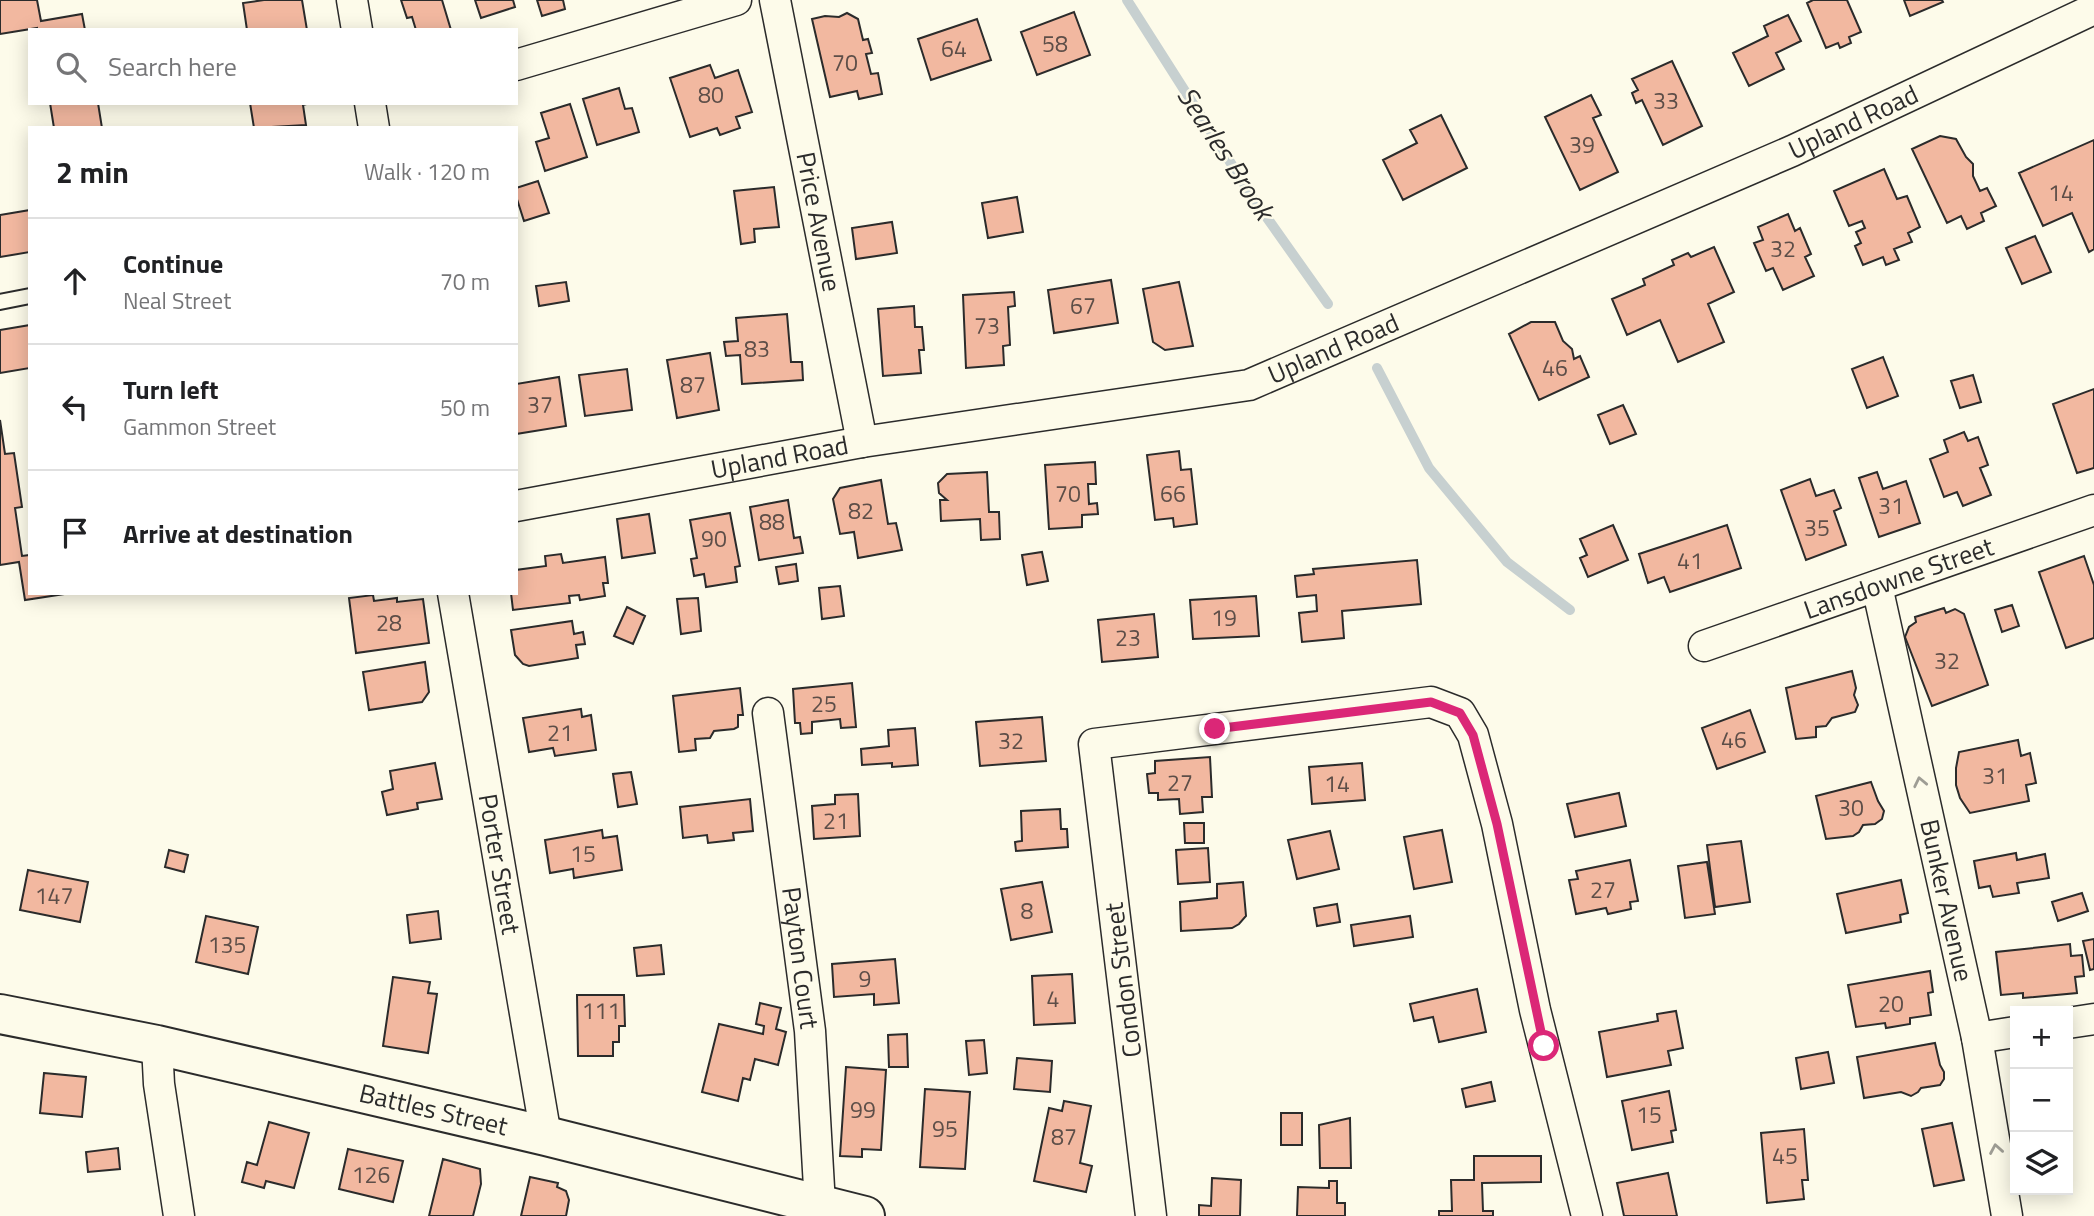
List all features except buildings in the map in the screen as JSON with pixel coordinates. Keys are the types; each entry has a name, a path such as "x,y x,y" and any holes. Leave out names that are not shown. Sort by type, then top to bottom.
{"street":[{"path":"352,0 357,28"},
{"path":"518,64 737,0"},
{"name":"Price Avenue","path":"775,0 862,442"},
{"name":"Upland Road","path":"518,506 862,442 1249,385 1792,150 2094,9"},
{"name":"Lansdowne Street","path":"1704,646 2094,510"},
{"name":"Bunker Avenue","path":"1877,586 1977,1038 2007,1216"},
{"name":"Porter Street","path":"453,595 546,1136"},
{"name":"Condon Street","path":"1151,1216 1094,744 1431,702 1460,713 1473,735 1497,824 1535,1010 1587,1216"},
{"name":"Payton Court","path":"768,713 810,1031 820,1205"},
{"name":"Battles Street","path":"0,1014 157,1045 546,1136 865,1216"},
{"path":"2073,1022 2094,1019"},
{"path":"1977,1038 2010,1033"},
{"path":"157,1045 159,1084 179,1216"}],"lane":[{"path":"0,302 28,296"}],"waterway":[{"name":"Searles Brook","path":"1127,0 1253,198 1328,304"},
{"name":"Searles Brook","path":"1377,368 1429,468 1507,562 1570,610"}],"route":[{"path":"1215,729 1431,702 1460,713 1473,735 1497,824 1544,1046"}]}
